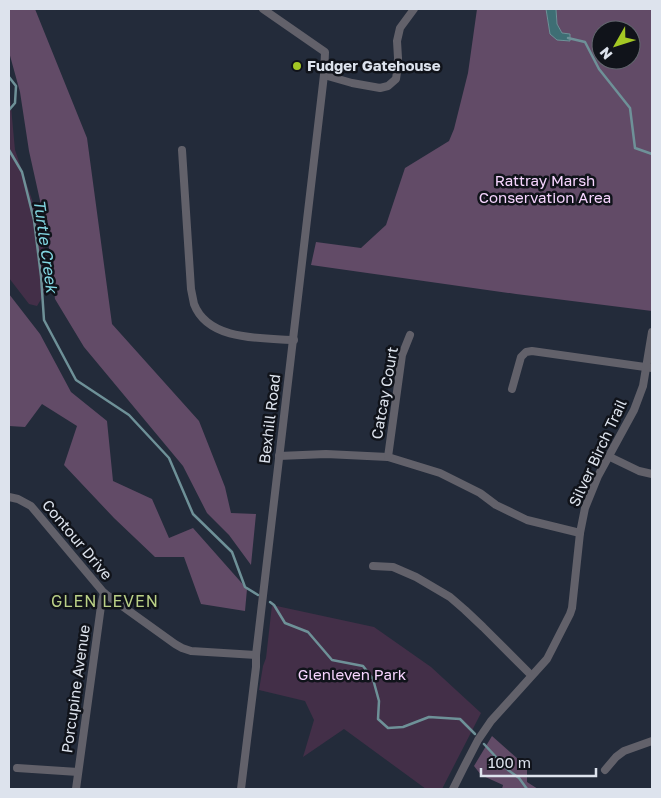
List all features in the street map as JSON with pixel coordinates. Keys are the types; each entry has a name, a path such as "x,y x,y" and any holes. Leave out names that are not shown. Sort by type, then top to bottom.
{"street":[{"name":"Bexhill Road","path":"241,789 294,340 325,52 263,9"},
{"path":"324,75 380,88 388,86 396,79 397,41 400,28 414,9"},
{"path":"182,150 191,289 194,305 213,327 226,332 241,336 294,340"},
{"name":"Silver Birch Trail","path":"453,789 472,751 491,722 546,659 556,643 572,608 580,532 585,508 598,476 634,410 649,368 652,332"},
{"name":"Catcay Court","path":"388,457 402,355 410,335"},
{"path":"512,389 521,357 526,352 532,351 649,368"},
{"path":"279,456 348,454 388,457 440,473 480,493 501,508 527,520 580,532"},
{"path":"610,457 639,471 652,474"},
{"name":"Contour Drive","path":"9,497 18,499 31,506 104,594 182,648 191,651 256,655"},
{"path":"373,566 392,567 416,577 450,597 483,627 531,676"},
{"name":"Porcupine Avenue","path":"76,789 104,594"},
{"path":"605,770 624,751 652,740"},
{"path":"17,768 78,772"}],"green space":[{"path":"9,9 35,9 87,138 112,324 199,421 225,487 231,513 256,514 251,565 229,535 207,513 183,466 84,347 55,299 47,232 29,151 20,92 9,52"},
{"name":"Rattray Marsh Conservation Area","path":"477,9 546,9 550,34 570,41 570,34 562,33 557,24 556,9 652,9 652,311 311,265 316,242 361,248 386,225 405,168 449,141 454,129 468,73"},
{"path":"9,85 15,150 43,232 51,283 37,306 29,304 9,278"},
{"path":"9,294 40,334 71,392 107,421 113,481 152,499 169,538 193,528 247,589 245,611 201,604 184,557 155,557 114,518 64,465 77,426 42,404 25,427 9,426"},
{"name":"Glenleven Park","path":"272,605 374,627 431,667 481,713 442,789 426,789 344,729 303,757 314,720 305,701 259,690 266,658"},
{"path":"492,736 527,767 527,782 538,789 502,789 503,785 481,775 474,766"}],"shaded area":[{"path":"546,9 556,9 557,24 562,33 570,34 570,41 557,40 550,34"}],"waterway":[{"path":"568,38 585,42 599,69 630,108 635,148 652,154"},
{"name":"Turtle Creek","path":"9,77 16,86 15,103 9,110"},
{"name":"Turtle Creek","path":"9,150 22,172 34,220 44,320 76,380 129,415 169,458 193,514 232,552 245,587 258,595"},
{"name":"Turtle Creek","path":"270,602 274,605 285,623 308,632 332,660 363,666 373,679 379,701 378,719 388,728 403,727 429,717 460,719 475,734"},
{"name":"Turtle Creek","path":"484,744 508,770 519,778 527,789"}],"place":[{"name":"Fudger Gatehouse","path":"297,66"}],"district":[{"name":"GLEN LEVEN","path":"105,601"}]}
